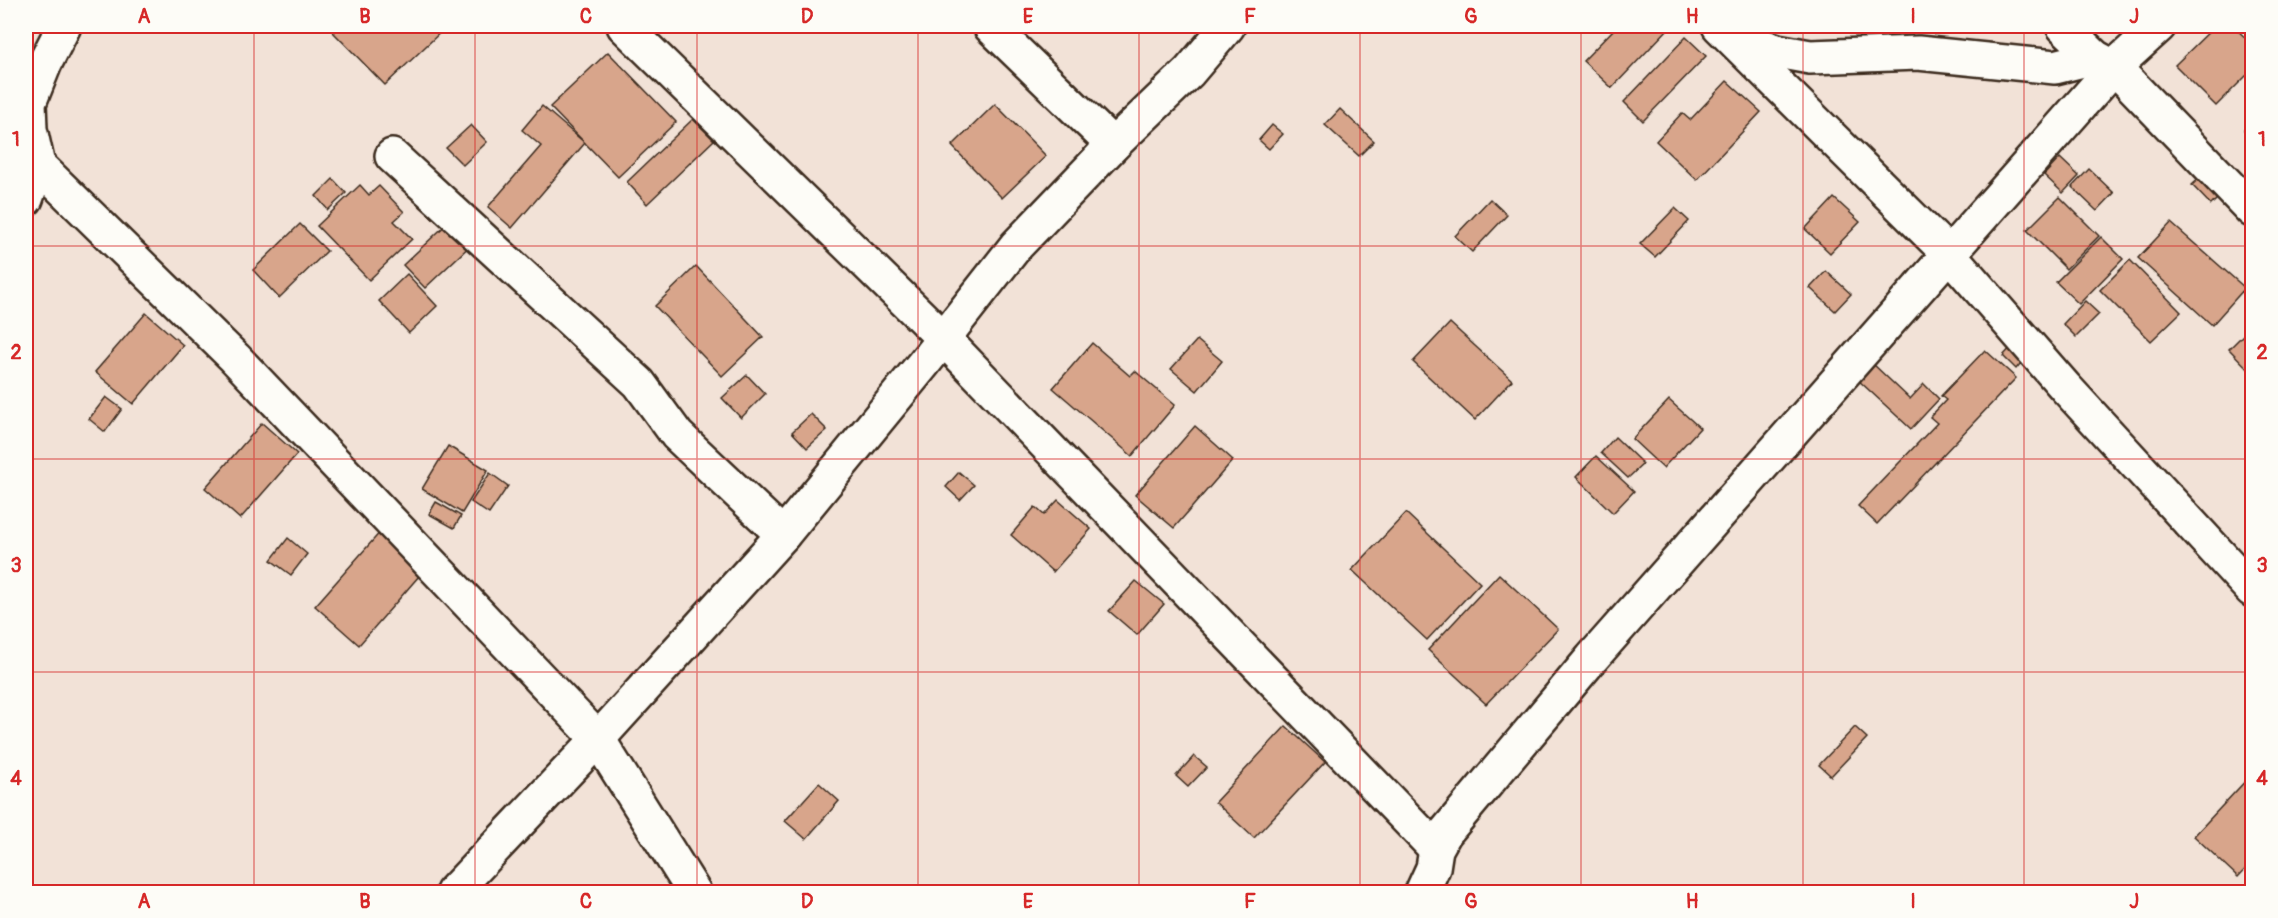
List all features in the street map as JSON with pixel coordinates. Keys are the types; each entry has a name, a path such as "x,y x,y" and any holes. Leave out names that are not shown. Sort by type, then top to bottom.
{"street":[{"path":"26,199 38,165 30,129 29,104 45,63 64,26"},
{"path":"624,26 944,338 1436,849"},
{"path":"990,26 1113,145"},
{"path":"453,892 598,739 783,535 1016,246 1113,145 1189,72 1228,26"},
{"path":"2063,26 2104,62 2253,210"},
{"path":"1425,891 1433,868 1436,849 1445,833 1592,657 1949,254 2104,62 2159,26"},
{"path":"1723,29 1777,51 1810,57 1918,53 2055,67 2104,62"},
{"path":"1723,29 1949,254 2066,388 2253,590"},
{"path":"392,156 639,384 677,435 783,535"},
{"path":"38,165 235,358 598,739 694,892"}],"building":[{"path":"336,26 446,27 385,85 331,30"},
{"path":"1617,26 1670,27 1612,88 1583,61"},
{"path":"2215,26 2233,26 2252,44 2252,70 2216,106 2175,65"},
{"path":"1686,37 1706,56 1643,121 1624,102"},
{"path":"608,52 676,122 618,177 550,107"},
{"path":"1727,81 1761,112 1697,180 1656,141 1682,113 1690,120"},
{"path":"995,104 1046,156 1002,198 952,146"},
{"path":"542,106 585,143 512,228 488,207 541,146 522,130"},
{"path":"1340,109 1374,141 1359,156 1325,125"},
{"path":"693,119 714,140 647,204 627,182"},
{"path":"2252,121 2252,139 2244,130"},
{"path":"471,125 487,142 463,165 446,148"},
{"path":"1272,125 1283,134 1269,149 1259,140"},
{"path":"2060,158 2079,176 2063,193 2044,175"},
{"path":"2089,169 2114,193 2097,211 2072,187"},
{"path":"2204,174 2222,194 2211,205 2192,185"},
{"path":"333,179 346,193 328,210 316,196"},
{"path":"360,185 369,195 379,186 404,212 394,221 412,239 369,280 317,226"},
{"path":"2060,197 2099,236 2066,269 2027,230"},
{"path":"1834,198 1860,222 1830,253 1805,229"},
{"path":"1490,199 1507,215 1472,252 1455,236"},
{"path":"1675,208 1689,221 1655,257 1640,244"},
{"path":"453,218 475,241 425,288 403,265"},
{"path":"2171,223 2245,288 2212,325 2138,258"},
{"path":"300,224 327,251 279,298 253,270"},
{"path":"2101,237 2123,259 2079,304 2056,282"},
{"path":"2130,260 2181,312 2151,341 2100,290"},
{"path":"696,266 763,337 722,376 655,306"},
{"path":"1826,271 1851,294 1835,311 1810,288"},
{"path":"407,274 437,306 409,333 379,301"},
{"path":"2085,301 2099,314 2076,337 2063,324"},
{"path":"146,313 183,345 133,404 95,372"},
{"path":"1450,323 1512,380 1475,420 1413,362"},
{"path":"2252,326 2252,373 2229,349"},
{"path":"1197,340 1222,361 1197,391 1171,369"},
{"path":"1092,343 1130,376 1135,371 1175,405 1132,456 1053,388"},
{"path":"2012,346 2025,358 2016,369 2003,356"},
{"path":"1985,350 2016,378 1877,524 1858,506 1937,423 1930,417 1946,400 1941,396"},
{"path":"1872,363 1910,399 1924,384 1939,399 1911,429 1857,379"},
{"path":"747,375 765,394 741,418 722,398"},
{"path":"106,397 122,409 105,432 89,419"},
{"path":"1669,400 1700,428 1663,468 1632,439"},
{"path":"811,414 827,430 807,448 792,432"},
{"path":"262,423 297,454 240,519 205,488"},
{"path":"1195,426 1233,460 1174,528 1135,495"},
{"path":"1615,437 1643,464 1628,478 1601,453"},
{"path":"448,446 488,470 462,513 422,489"},
{"path":"1596,456 1634,491 1613,513 1576,477"},
{"path":"959,472 974,485 960,500 946,487"},
{"path":"490,473 508,486 489,514 471,502"},
{"path":"1058,500 1091,529 1053,572 1011,535 1035,507 1044,515"},
{"path":"436,502 461,516 454,528 429,514"},
{"path":"1406,513 1480,583 1427,640 1352,570"},
{"path":"382,530 426,568 359,645 315,606"},
{"path":"288,538 307,554 291,575 271,560"},
{"path":"1499,574 1558,629 1486,704 1428,650"},
{"path":"1136,581 1164,604 1137,635 1109,611"},
{"path":"1286,726 1325,762 1254,838 1215,802"},
{"path":"1855,727 1867,738 1831,776 1819,765"},
{"path":"1194,756 1207,767 1188,787 1176,776"},
{"path":"2252,774 2252,862 2238,877 2194,836"},
{"path":"819,783 839,801 806,839 785,821"}]}
